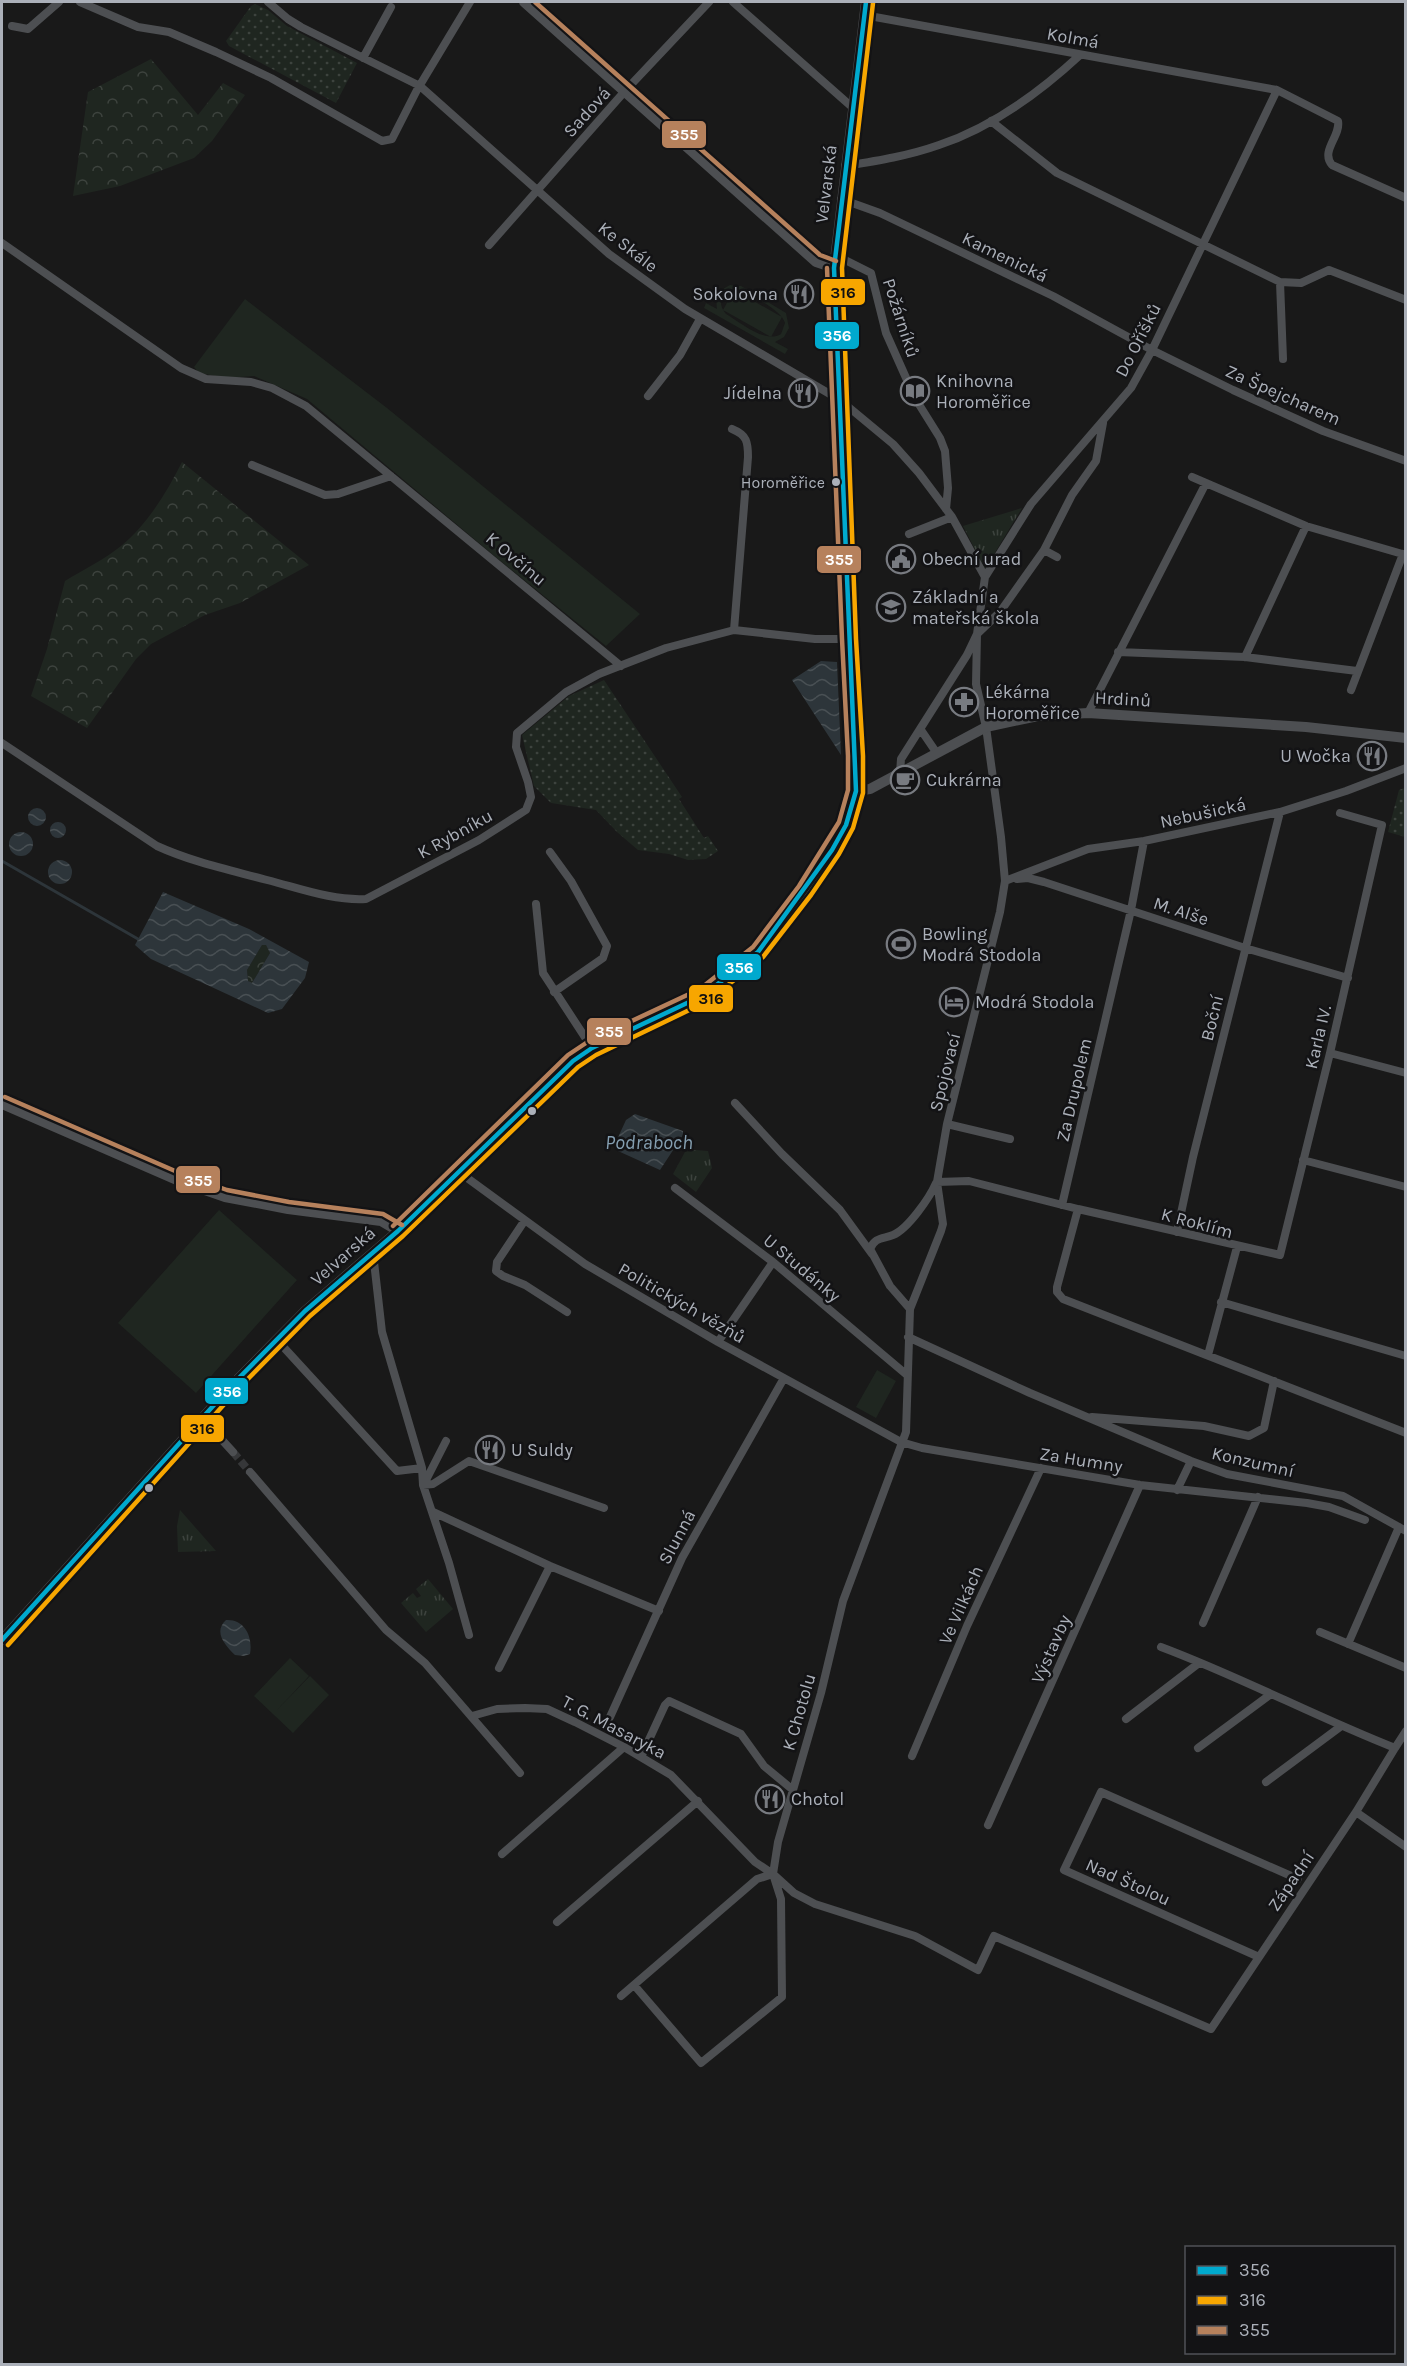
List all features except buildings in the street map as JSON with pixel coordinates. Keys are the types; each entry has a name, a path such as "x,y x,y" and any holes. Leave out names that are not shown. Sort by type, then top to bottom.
{"main road":[{"name":"Velvarská","path":"2,1640 232,1385 305,1311 398,1231 573,1061 592,1048 704,995 758,952 805,890 846,825 856,791 856,756 834,268 866,2"}],"street":[{"path":"12,27 28,29 59,2"},
{"path":"80,2 138,27 169,32 216,52 271,78 382,141 392,139 420,86 470,2"},
{"name":"Ke Skále","path":"268,2 294,23 420,86 609,254 700,319 840,400 893,444 919,473 952,517 985,577"},
{"path":"524,2 816,262 834,268"},
{"name":"Sadová","path":"489,245 625,91 709,2"},
{"path":"732,2 852,107"},
{"path":"363,58 391,7"},
{"name":"Kolmá","path":"864,15 1277,90 1338,121 1338,129 1327,154 1328,161 1332,165 1406,198"},
{"path":"845,166 905,155 940,145 991,122 1026,101 1080,55"},
{"name":"Do Oříšků","path":"985,577 1031,504 1131,388 1152,350 1277,90"},
{"path":"991,122 1056,173 1280,282 1301,283 1329,270 1406,300"},
{"name":"Kamenická","path":"841,199 880,213 1053,296 1152,350"},
{"name":"K Ovčínu","path":"2,243 181,368 206,379 251,382 272,388 306,406 621,666"},
{"name":"Požárníků","path":"835,255 871,273 886,333 915,398 940,438 945,451 948,488 946,509"},
{"path":"1280,282 1282,359"},
{"path":"648,396 680,355 700,319"},
{"name":"Za Špejcharem","path":"1152,350 1323,431 1406,461"},
{"path":"977,634 1000,612 1044,550 1072,495 1095,461 1104,421"},
{"path":"732,429 742,433 748,442 734,630"},
{"path":"252,465 325,495 338,494 391,476"},
{"path":"1192,477 1306,526 1404,555 1351,690"},
{"path":"1088,713 1206,483"},
{"path":"909,534 952,517"},
{"path":"1245,657 1306,526"},
{"path":"1044,550 1057,557"},
{"path":"900,773 901,759 967,655 977,634 985,577"},
{"name":"K Rybníku","path":"2,743 157,846 180,857 314,892 350,900 366,899 479,840 526,810 531,797 516,747 517,733 566,692 599,674 666,648 734,630 815,639 849,639"},
{"name":"Spojovací","path":"901,1442 906,1432 907,1420 910,1309 943,1224 937,1182 947,1124 1000,912 1005,881 986,727 976,682 977,634"},
{"path":"1118,652 1245,657 1357,671"},
{"name":"Hrdinů","path":"856,791 870,789 986,727 1038,716 1088,713 1306,727 1406,738"},
{"path":"921,730 936,752"},
{"name":"Nebušická","path":"1005,881 1088,849 1144,841 1280,812 1346,791 1406,768"},
{"name":"Boční","path":"1177,1232 1280,812"},
{"name":"Karla IV.","path":"1237,1247 1280,1255 1348,978 1382,825 1340,813"},
{"name":"Za Drupolem","path":"1062,1205 1131,910 1144,841"},
{"path":"549,852 570,882 607,946 603,958 554,992"},
{"name":"M. Alše","path":"1005,881 1028,878 1036,880 1245,948 1348,978"},
{"path":"536,904 543,973 592,1048"},
{"path":"1330,1053 1406,1073"},
{"path":"735,1103 782,1154 840,1210 872,1254 890,1286 910,1309"},
{"path":"2,1104 179,1181 225,1197 288,1209 381,1221 398,1231"},
{"path":"947,1124 1010,1139"},
{"path":"1303,1160 1406,1186"},
{"name":"Politických vězňů","path":"459,1172 585,1264 718,1341 901,1442"},
{"name":"K Roklím","path":"937,1182 969,1180 1077,1209 1237,1247 1208,1355"},
{"path":"872,1254 870,1249 872,1243 879,1238 894,1235 903,1227 930,1197 937,1182"},
{"name":"U Studánky","path":"675,1188 773,1262 907,1375"},
{"path":"1077,1209 1057,1287 1059,1296 1406,1433"},
{"path":"525,1220 497,1262 496,1271 525,1285 567,1312"},
{"path":"373,1253 382,1332 422,1468 423,1485 469,1635"},
{"path":"718,1341 773,1262"},
{"path":"1221,1302 1406,1356"},
{"name":"Konzumní","path":"908,1337 1083,1416 1191,1461 1227,1474 1343,1496 1402,1529"},
{"path":"277,1340 398,1471 422,1468"},
{"name":"Slunná","path":"610,1717 682,1558 784,1378"},
{"name":"Konzumní","path":"1083,1416 1204,1426 1249,1436 1264,1428 1274,1381"},
{"path":"203,1419 233,1452"},
{"path":"423,1485 446,1441"},
{"name":"Za Humny","path":"901,1442 922,1448 1140,1485 1286,1499 1329,1507 1365,1520"},
{"name":"K Chotolu","path":"634,1984 701,2063 782,1997 781,1899 773,1874 778,1842 821,1693 843,1601 901,1442"},
{"path":"423,1485 433,1484 469,1461 604,1508"},
{"path":"1177,1490 1191,1461"},
{"name":"Ve Vilkách","path":"912,1756 967,1626 1041,1468"},
{"path":"250,1472 386,1630 425,1663 520,1773"},
{"name":"Výstavby","path":"988,1825 1140,1485"},
{"path":"1286,1499 1293,1487"},
{"path":"1203,1623 1258,1497"},
{"path":"432,1512 550,1566 659,1611"},
{"path":"1348,1644 1402,1529"},
{"path":"499,1668 550,1566"},
{"path":"1320,1632 1406,1668"},
{"path":"1161,1647 1271,1694 1340,1727 1395,1748"},
{"path":"1126,1719 1199,1663"},
{"path":"1198,1748 1271,1694"},
{"path":"641,1757 669,1701 741,1734 764,1766 793,1790"},
{"name":"T. G. Masaryka","path":"472,1716 497,1708 547,1709 624,1747 671,1775 755,1862 773,1874 794,1893 815,1904 915,1936 978,1970 994,1936 1211,2030"},
{"path":"1266,1782 1340,1727"},
{"name":"Západní","path":"1211,2030 1356,1812 1406,1731"},
{"path":"502,1854 624,1747"},
{"name":"Nad Štolou","path":"1259,1957 1064,1870 1101,1792 1298,1879"},
{"path":"557,1922 698,1801"},
{"path":"1356,1812 1406,1847"},
{"path":"621,1996 757,1879 773,1874"}],"green space":[{"path":"255,4 268,10 287,26 357,63 336,103 229,46 226,41 251,6"},
{"path":"151,59 198,115 223,83 245,95 212,141 194,158 120,186 73,196 88,92"},
{"path":"741,286 786,313 789,328 784,337 775,342 788,349 785,354 704,308 706,303 717,309 717,297 726,287","holes":["731,289 762,301 777,312 785,323 781,334 775,336 760,334 726,314 721,303 722,297"]},
{"path":"734,290 782,317 771,337 723,310"},
{"path":"245,299 387,408 640,614 606,646 307,399 254,376 226,378 199,373 194,367"},
{"path":"182,462 309,565 240,603 205,615 151,644 136,659 87,728 31,696 47,649 65,581 108,555 130,538 156,507"},
{"path":"1022,508 985,569 963,526"},
{"path":"604,680 682,797 679,799 704,838 708,836 718,851 706,859 688,860 669,854 638,850 596,810 551,803 534,786 522,735 569,696"},
{"path":"1406,788 1405,837 1388,832 1399,790"},
{"path":"262,945 266,945 270,953 252,983 248,981 247,970"},
{"path":"708,1151 712,1168 696,1192 673,1174 685,1152"},
{"path":"219,1210 297,1280 196,1393 118,1323"},
{"path":"877,1370 896,1381 876,1418 856,1407"},
{"path":"180,1510 216,1551 178,1552 177,1526"},
{"path":"428,1579 453,1609 426,1632 401,1603 413,1593 417,1598 421,1596 416,1589"},
{"path":"290,1658 309,1676 276,1711 310,1676 329,1695 293,1733 254,1696"}],"water":[{"path":"821,661 837,662 841,755 792,680"},
{"path":"37,808 43,811 46,817 43,823 37,826 31,823 28,817 31,811"},
{"path":"55,822 61,822 66,830 64,836 55,838 50,833 50,827"},
{"path":"21,832 30,835 33,844 30,853 21,856 12,853 9,844 12,835"},
{"path":"60,860 69,863 72,872 69,881 60,884 51,881 48,872 51,863"},
{"path":"163,892 249,929 309,962 305,978 282,1009 268,1013 151,959 135,945","holes":["262,945 266,945 270,953 252,983 248,981 247,970"]},
{"name":"Podraboch","path":"635,1114 683,1131 683,1135 660,1170 618,1151 615,1144 626,1120"},
{"path":"226,1620 238,1622 246,1630 250,1641 250,1654 235,1655 224,1643 220,1634"}],"waterway":[{"path":"2,861 138,939"}],"tunnel":[{"path":"233,1452 250,1472"}],"transit line":[{"name":"355","path":"535,2 820,255 836,261"},
{"name":"356","path":"2,1640 232,1385 305,1311 398,1231 573,1061 592,1048 704,995 758,952 832,850 846,825 856,791 834,268 866,2"},
{"name":"316","path":"8,1645 237,1390 310,1316 403,1236 578,1067 596,1055 708,1001 763,957 811,895 839,854 853,828 863,793 863,756 856,639 842,268 873,3"},
{"name":"355","path":"393,1226 568,1055 589,1041 700,989 753,947 799,886 839,822 848,790 848,756 827,268"},
{"name":"355","path":"5,1097 182,1174 227,1190 289,1202 383,1214 402,1225"}],"place":[{"name":"Sokolovna","path":"799,294"},
{"name":"Knihovna Horoměřice","path":"915,391"},
{"name":"Jídelna","path":"803,393"},
{"name":"Horoměřice","path":"836,482"},
{"name":"Obecní urad","path":"901,559"},
{"name":"Základní a mateřská škola","path":"891,607"},
{"name":"Lékárna Horoměřice","path":"964,702"},
{"name":"U Wočka","path":"1372,756"},
{"name":"Cukrárna","path":"905,780"},
{"name":"Bowling Modrá Stodola","path":"901,944"},
{"name":"Modrá Stodola","path":"954,1002"},
{"name":"U Suldy","path":"490,1450"},
{"name":"Chotol","path":"770,1799"}]}
